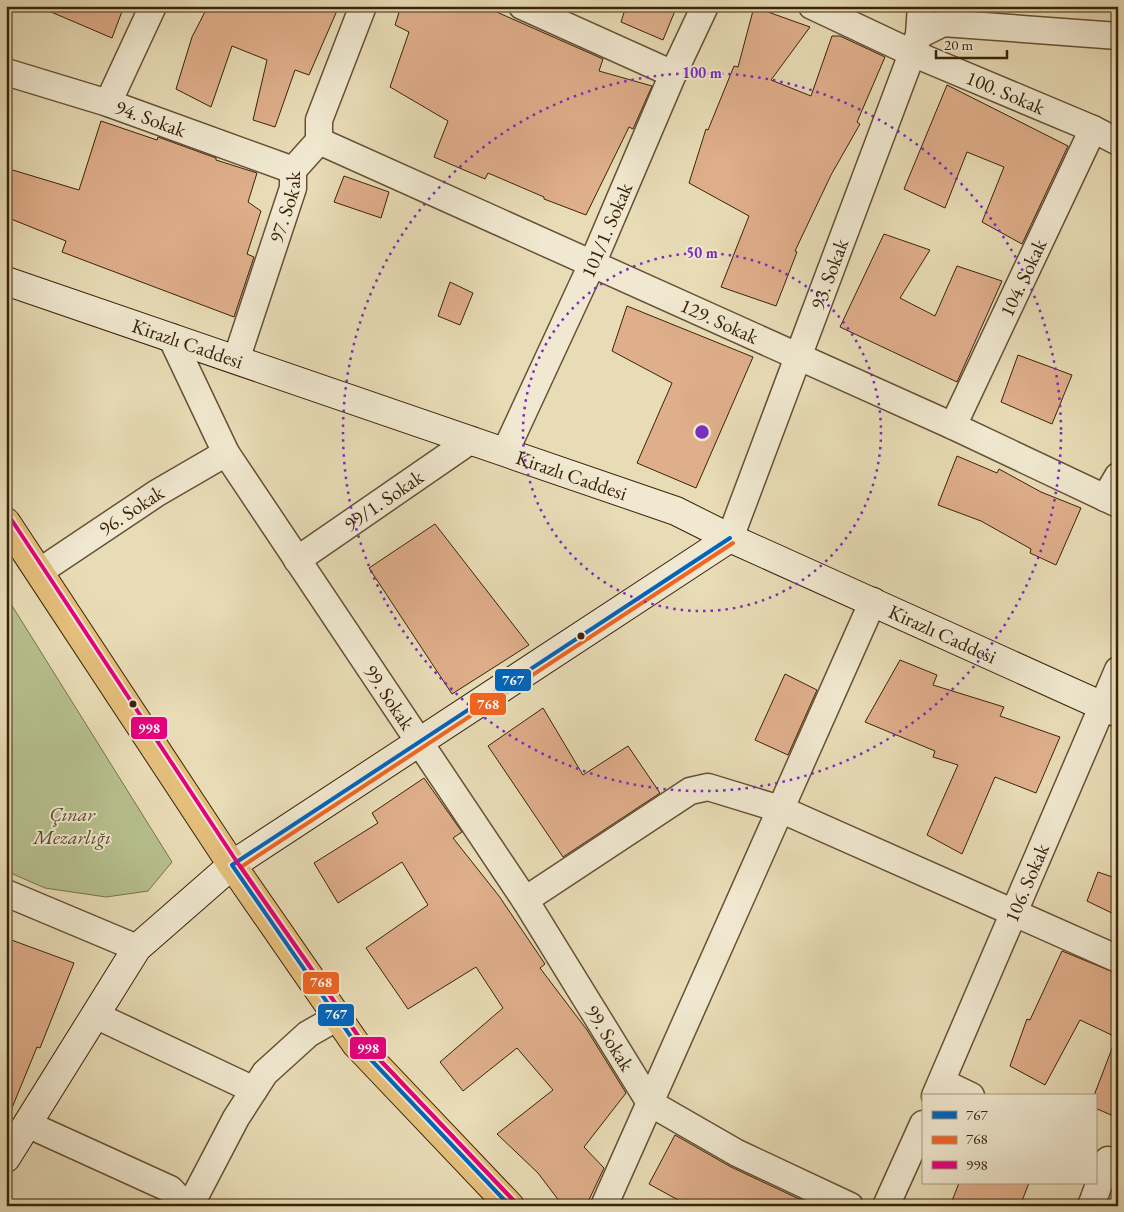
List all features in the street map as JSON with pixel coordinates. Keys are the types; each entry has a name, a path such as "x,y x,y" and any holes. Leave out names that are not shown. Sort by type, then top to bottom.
{"main road":[{"name":"Kirazlı Caddesi","path":"6,281 676,510 730,538 1110,709"},
{"path":"6,522 232,865 356,1044 510,1206"},
{"path":"6,1158 137,948 232,865 730,538"}],"street":[{"path":"108,103 153,6"},
{"path":"318,141 318,120 363,6"},
{"path":"522,6 673,74"},
{"name":"101/1. Sokak","path":"505,452 592,264 704,6"},
{"name":"100. Sokak","path":"812,6 916,44 1118,142"},
{"name":"93. Sokak","path":"730,538 916,44 921,6"},
{"path":"916,44 943,22 1118,36"},
{"name":"94. Sokak","path":"6,72 108,103 293,170"},
{"name":"104. Sokak","path":"953,426 1093,129"},
{"name":"97. Sokak","path":"236,360 293,188 293,170 318,141"},
{"name":"129. Sokak","path":"318,141 953,426 1114,493"},
{"name":"99. Sokak","path":"171,337 226,453 525,900 650,1103"},
{"name":"99/1. Sokak","path":"297,560 472,440"},
{"name":"96. Sokak","path":"39,572 157,493 226,453"},
{"path":"604,1206 873,601"},
{"name":"106. Sokak","path":"938,1089 1012,913 1110,709 1118,670"},
{"path":"525,900 690,791 708,787 780,809 1118,959"},
{"path":"6,893 137,948"},
{"path":"95,1015 254,1090"},
{"path":"27,1124 170,1189 188,1206 236,1118 265,1074 308,1034 338,1016"},
{"path":"938,1089 962,1094"},
{"path":"650,1103 737,1153 850,1206"},
{"path":"886,1206 922,1126"},
{"path":"1091,1206 1107,1159"}],"green space":[{"name":"Çınar Mezarlığı","path":"6,596 172,862 148,891 106,897 45,888 6,871"}],"building":[{"path":"37,6 124,6 112,38"},
{"path":"208,6 339,6 309,75 295,70 275,127 253,120 267,60 232,46 211,107 176,89 192,37"},
{"path":"401,6 483,6 603,59 599,71 652,86 633,129 629,127 586,215 544,199 544,197 488,173 485,179 434,157 448,121 390,87 409,32 395,25"},
{"path":"626,6 677,6 663,40 621,22"},
{"path":"754,7 810,27 771,80 811,96 832,36 840,36 885,57 857,122 860,124 831,175 795,251 797,252 776,306 721,287 749,216 689,183 706,129 708,130 734,66 738,67"},
{"path":"947,85 1068,146 1022,244 982,222 1004,167 967,152 945,208 904,189"},
{"path":"101,121 157,140 158,137 216,158 216,160 257,173 248,202 261,211 247,254 254,257 234,317 62,252 66,241 6,217 6,168 79,190"},
{"path":"344,176 389,192 381,218 334,202"},
{"path":"884,234 930,250 900,298 935,316 957,266 1002,281 957,382 840,327"},
{"path":"450,282 473,293 460,325 438,316"},
{"path":"627,306 753,357 696,488 637,463 672,383 612,351"},
{"path":"1018,355 1072,375 1052,424 1001,402"},
{"path":"957,456 997,473 999,469 1041,492 1081,508 1056,565 1030,553 1031,549 981,521 938,505"},
{"path":"435,524 529,645 452,694 369,568"},
{"path":"900,660 937,675 933,685 1004,707 1000,716 1060,737 1036,793 995,777 962,854 927,835 958,765 933,757 935,751 865,722"},
{"path":"785,674 817,690 788,755 755,740"},
{"path":"543,708 583,775 628,746 660,793 563,857 488,746"},
{"path":"424,778 462,832 453,838 499,896 545,964 540,968 587,1030 626,1093 584,1147 604,1168 586,1206 563,1206 538,1173 497,1134 553,1090 517,1048 463,1091 440,1062 503,1008 476,967 408,1009 366,948 428,905 402,862 338,903 314,863 378,823 372,813"},
{"path":"1098,872 1118,879 1118,916 1087,901"},
{"path":"6,938 74,963 40,1048 37,1047 7,1120"},
{"path":"1062,951 1118,974 1118,1038 1080,1020 1045,1085 1010,1066 1027,1019 1030,1020"},
{"path":"1116,1038 1118,1038 1118,1118 1096,1108 1095,1094"},
{"path":"675,1135 731,1167 814,1206 689,1206 649,1184"},
{"path":"959,1184 1029,1184 1020,1206 950,1206"}],"transit line":[{"name":"998","path":"11,519 237,862 361,1040 515,1202"},
{"name":"767","path":"510,1206 356,1044 232,865 730,538"},
{"name":"768","path":"515,1202 361,1040 241,867 733,543"}]}
